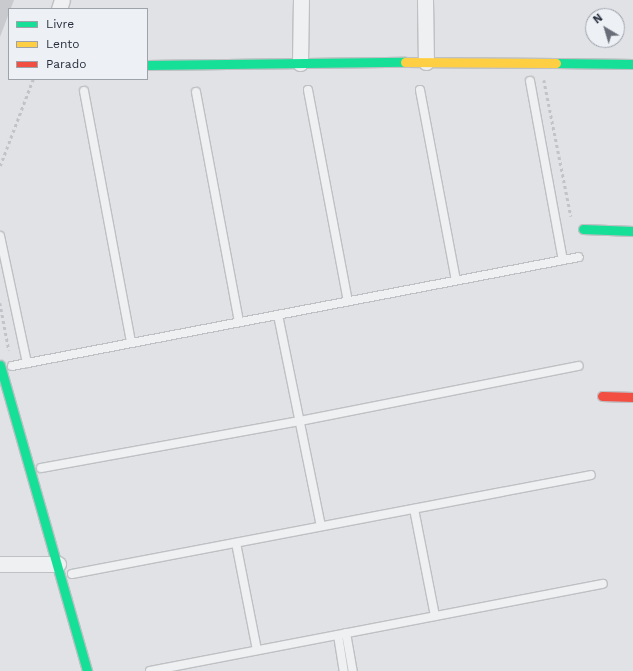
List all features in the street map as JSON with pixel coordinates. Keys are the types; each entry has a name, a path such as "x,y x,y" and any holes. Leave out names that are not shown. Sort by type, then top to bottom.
{"street":[{"path":"300,63 301,0"},
{"path":"425,0 426,62"},
{"path":"148,65 426,62 633,64"},
{"path":"583,229 633,231"},
{"path":"0,365 6,406 58,564 87,671"},
{"path":"602,396 633,397"},
{"path":"0,564 58,564"}],"lane":[{"path":"530,81 563,260"},
{"path":"84,90 131,343"},
{"path":"308,90 348,301"},
{"path":"420,90 456,280"},
{"path":"196,92 239,322"},
{"path":"0,236 27,363"},
{"path":"12,366 579,257"},
{"path":"278,315 321,526"},
{"path":"41,468 579,366"},
{"path":"72,574 591,475"},
{"path":"414,509 436,616"},
{"path":"236,543 257,650"},
{"path":"150,671 603,584"},
{"path":"342,634 344,671"},
{"path":"342,634 353,671"}],"path":[{"path":"0,166 33,80"},
{"path":"0,303 12,366"}],"building":[{"path":"0,0 14,0 11,8 8,8 8,16 0,37"}],"traffic: fast":[{"path":"148,65 405,62"},
{"path":"556,63 633,64"},
{"path":"583,229 633,231"},
{"path":"0,365 87,671"}],"traffic: slow":[{"path":"405,62 556,63"}],"traffic: jam":[{"path":"602,396 633,397"}]}
